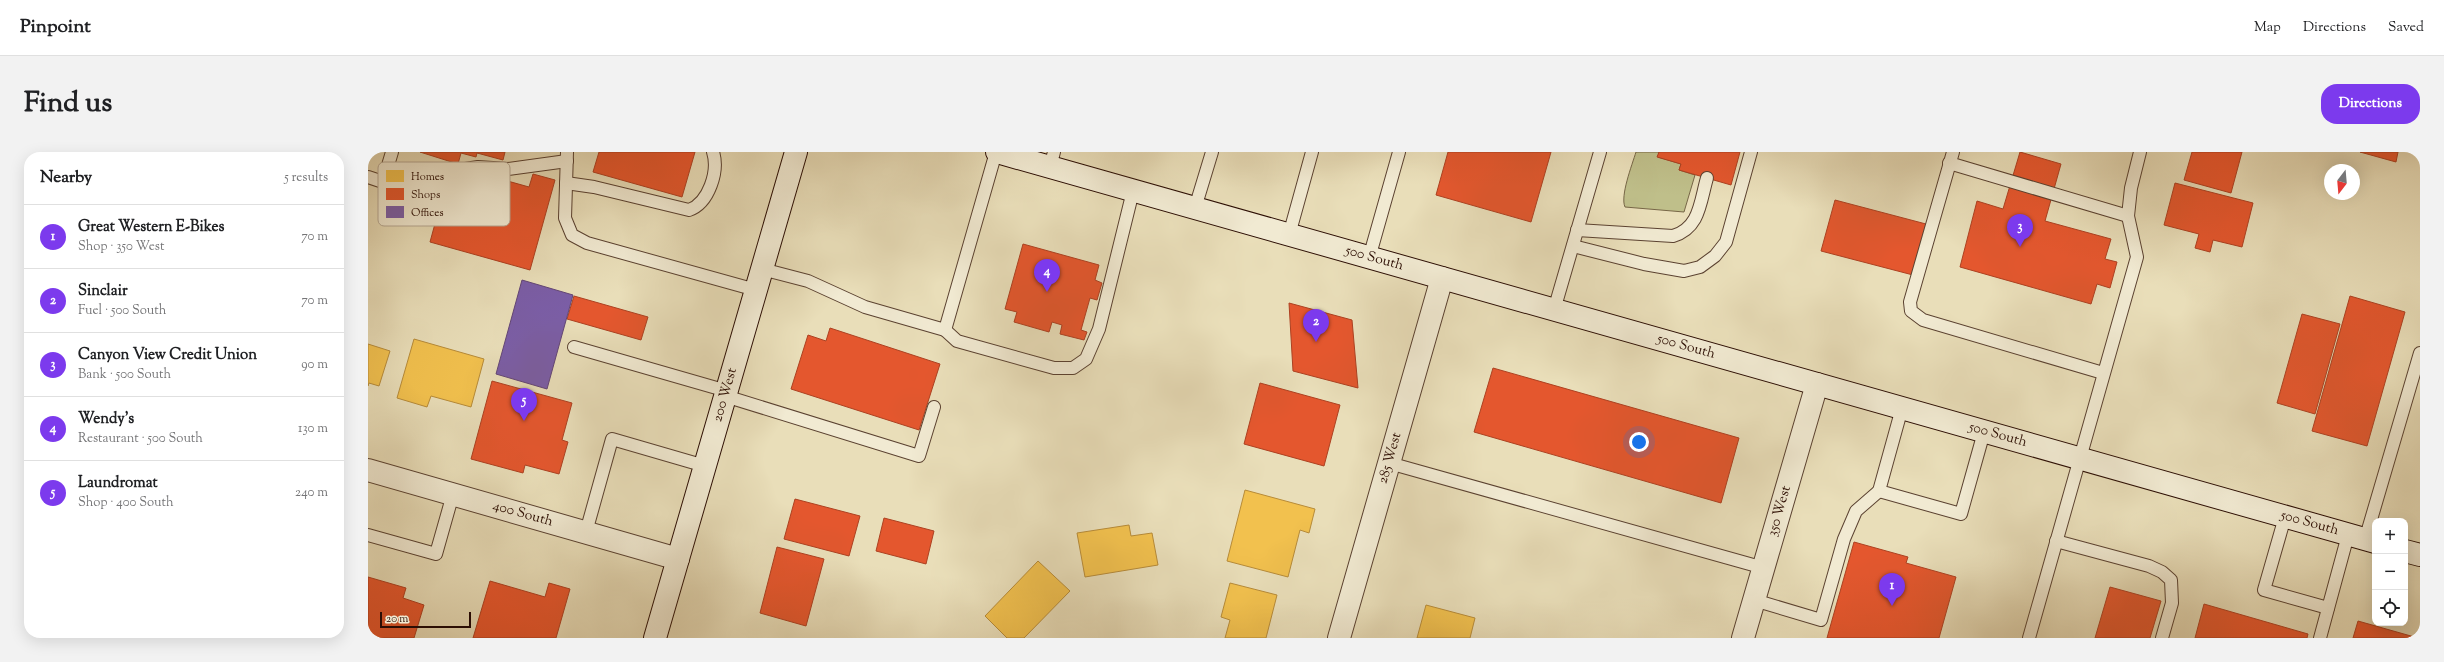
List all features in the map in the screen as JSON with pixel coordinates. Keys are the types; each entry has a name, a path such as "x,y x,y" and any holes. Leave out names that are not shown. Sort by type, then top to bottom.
{"main road":[{"name":"200 West","path":"655,638 796,152"},
{"name":"500 South","path":"997,152 1052,160 1133,190 1195,208 2363,539"},
{"name":"285 West","path":"1339,638 1442,278"},
{"name":"350 West","path":"1743,638 1816,384"},
{"name":"400 South","path":"368,470 678,559"},
{"path":"2408,552 2420,555"}],"lane":[{"path":"389,162 392,152"},
{"path":"566,183 594,187 689,210 702,203 706,196 714,169 713,152"},
{"path":"945,330 997,152"},
{"path":"1195,208 1212,152"},
{"path":"1290,235 1312,152"},
{"path":"1370,258 1399,152"},
{"path":"1554,310 1600,152"},
{"path":"1573,246 1644,264 1684,271 1700,267 1715,256 1726,242 1751,152"},
{"path":"2029,638 2136,257 2128,216 2131,188 2140,152"},
{"path":"510,168 567,156 564,218 572,235 587,243 756,290"},
{"path":"2103,373 1922,320 1910,311 1910,302 1951,158 2128,216"},
{"path":"368,177 378,180"},
{"path":"1577,230 1673,236 1683,233 1690,228 1696,218 1707,178"},
{"path":"762,269 808,281 865,307 945,330 957,341 1054,368 1074,368 1086,360 1099,328 1133,190"},
{"path":"574,347 726,393 919,456 934,407"},
{"path":"2320,638 2328,608 2363,539 2420,353"},
{"path":"1754,600 1821,620 1844,539 1856,511 1879,491 1902,408"},
{"path":"1879,491 1961,514 1984,432"},
{"path":"586,532 612,439 705,466"},
{"path":"1389,463 1764,568"},
{"path":"368,535 436,554 453,494"},
{"path":"2285,517 2264,590 2328,608"},
{"path":"2056,541 2149,566 2162,572 2172,580 2172,603 2162,638"}],"green space":[{"path":"1636,152 1659,152 1658,157 1681,164 1679,170 1695,175 1684,212 1625,207 1625,188"}],"building: Homes":[{"path":"414,339 484,359 471,407 431,396 427,407 397,398"},
{"path":"368,344 390,351 379,386 369,383 368,386"},
{"path":"1245,490 1315,509 1309,533 1300,530 1288,577 1227,561"},
{"path":"1129,525 1131,536 1152,533 1158,565 1085,577 1077,533"},
{"path":"1038,561 1070,591 1024,638 1007,638 985,616"},
{"path":"1230,583 1277,595 1266,638 1225,638 1230,620 1221,617"},
{"path":"1426,605 1475,618 1470,638 1417,638"}],"building: Shops":[{"path":"420,152 505,152 503,160 477,153 476,157 461,153 459,162 452,162"},
{"path":"599,152 695,152 682,197 593,172"},
{"path":"1448,152 1551,152 1531,222 1436,195"},
{"path":"1659,152 1740,152 1731,185 1679,170 1681,164 1657,157"},
{"path":"2020,152 2061,164 2045,221 2111,239 2105,259 2117,262 2110,288 2097,284 2091,304 1960,267 1977,201 2003,209"},
{"path":"2192,152 2242,152 2231,193 2184,180"},
{"path":"2360,152 2398,152 2396,162"},
{"path":"533,174 555,180 530,270 430,242 434,226 510,226 510,182 529,187"},
{"path":"2175,183 2253,203 2242,247 2213,240 2210,252 2195,248 2199,234 2164,225"},
{"path":"1835,200 1926,224 1913,275 1821,251"},
{"path":"1023,244 1099,265 1095,280 1102,283 1097,300 1090,298 1081,330 1087,332 1084,340 1060,334 1062,325 1052,322 1049,332 1014,322 1017,312 1005,309"},
{"path":"574,296 648,317 641,340 567,319"},
{"path":"2350,296 2405,312 2367,446 2312,431"},
{"path":"1289,303 1352,320 1358,388 1293,371"},
{"path":"2302,314 2340,324 2315,414 2277,403"},
{"path":"830,328 940,364 919,430 791,389 808,335 826,341"},
{"path":"1493,368 1739,438 1721,503 1474,432"},
{"path":"492,381 572,403 562,440 568,442 559,474 525,465 523,473 471,459"},
{"path":"1260,383 1340,405 1324,466 1244,444"},
{"path":"795,499 860,516 849,556 784,539"},
{"path":"884,518 934,531 926,564 876,551"},
{"path":"1854,542 1908,557 1906,563 1956,577 1939,638 1827,638"},
{"path":"777,547 824,559 806,626 760,613"},
{"path":"368,577 406,588 403,598 424,605 414,638 368,638"},
{"path":"490,581 545,597 549,583 570,589 556,638 473,638"},
{"path":"2110,587 2161,601 2150,638 2095,638"},
{"path":"2204,604 2308,634 2307,638 2195,638"},
{"path":"2358,621 2418,638 2353,638"}],"building: Offices":[{"path":"522,280 573,295 547,389 496,374"}],"place":[{"name":"Canyon View Credit Union","path":"2020,247"},
{"name":"Wendy's","path":"1047,292"},
{"name":"Sinclair","path":"1316,342"},
{"name":"Laundromat","path":"524,421"},
{"name":"Great Western E-Bikes","path":"1892,606"}]}
